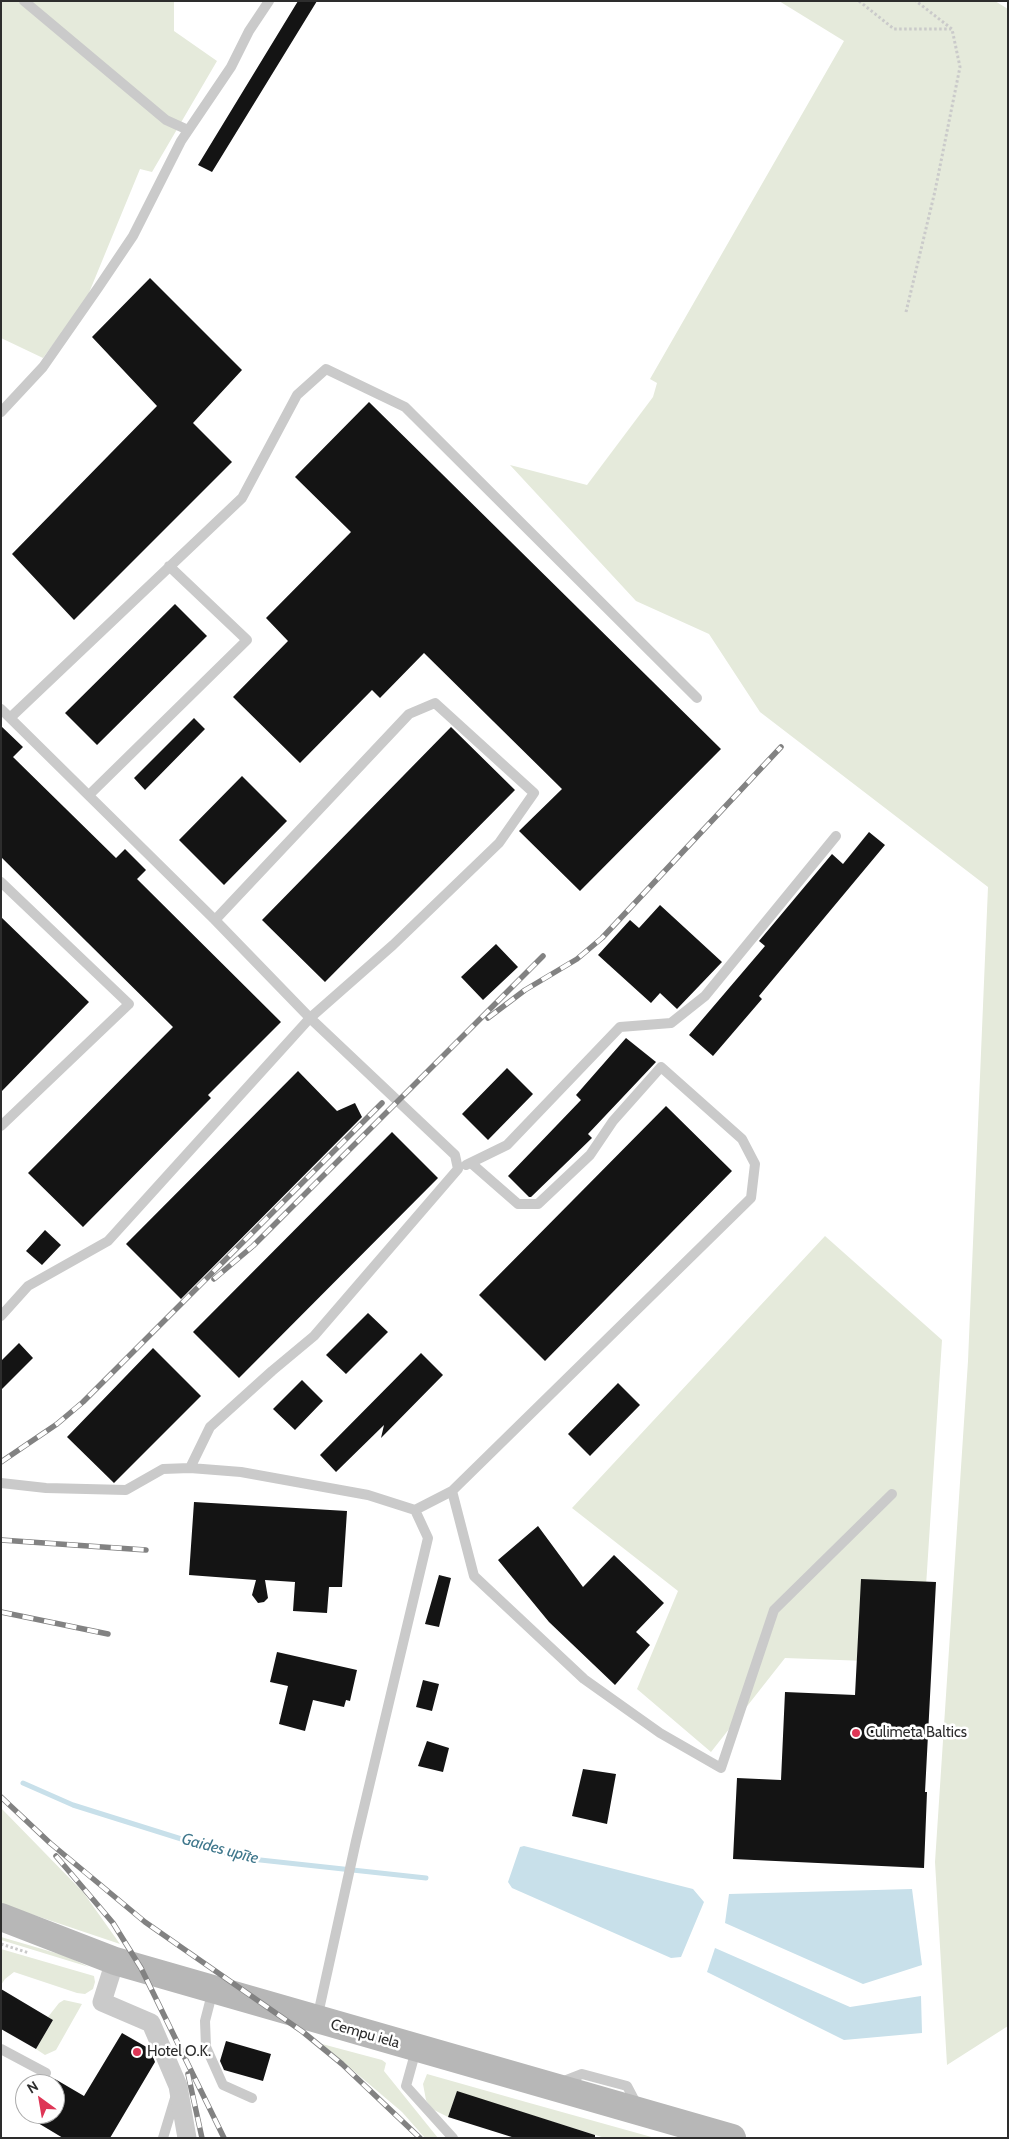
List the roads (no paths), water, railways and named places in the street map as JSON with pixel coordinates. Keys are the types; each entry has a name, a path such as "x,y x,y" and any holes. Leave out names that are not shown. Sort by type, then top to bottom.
{"main road":[{"name":"Cempu iela","path":"1,1917 115,1961 732,2138"}],"street":[{"path":"115,1961 102,2002 151,2023 178,2086 187,2138"}],"lane":[{"path":"24,1 166,120 188,130"},
{"path":"1,412 43,367 132,236 188,130 230,68 249,31 269,1"},
{"path":"11,717 242,498 296,395 326,369 405,407 697,698"},
{"path":"89,795 247,640 169,566"},
{"path":"1,1316 28,1286 108,1241 310,1018 393,945 499,844 534,793 435,703 409,714 215,920"},
{"path":"1,708 215,920 310,1018 455,1155 458,1169"},
{"path":"190,1468 210,1427 314,1336 458,1169 507,1145 620,1026 671,1023 705,996 836,836"},
{"path":"1,882 129,1004 1,1126"},
{"path":"1,1483 46,1488 126,1490 164,1469 190,1468 241,1472 368,1495 415,1510 452,1491 751,1198 755,1164 742,1140 660,1067 613,1121 590,1155 538,1204 518,1204 471,1162"},
{"path":"452,1491 474,1576 584,1679 660,1733 721,1768 774,1610 892,1494"},
{"path":"317,2020 354,1859 356,1840 428,1538 415,1510"},
{"path":"213,1989 205,2021 206,2048 223,2085 252,2098"},
{"path":"1,2049 46,2073"},
{"path":"417,2049 406,2086 453,2138"},
{"path":"163,2138 178,2086"}],"water":[{"path":"524,1846 693,1889 704,1902 681,1957 671,1958 512,1888 508,1882 520,1847"},
{"path":"912,1889 922,1965 863,1984 725,1923 729,1894"},
{"path":"715,1948 850,2007 921,1996 922,2033 844,2040 707,1972"}],"waterway":[{"name":"Gaides upīte","path":"23,1783 73,1805 242,1858 426,1878"}],"railway":[{"path":"488,1018 525,990 577,959 602,938 781,747"},
{"path":"214,1279 253,1246 543,956"},
{"path":"1,1462 57,1424 83,1402 382,1103"},
{"path":"1,1540 146,1550"},
{"path":"1,1612 108,1634"},
{"path":"1,1797 50,1843 145,1922 303,2032 342,2064 420,2138"},
{"path":"56,1856 113,1923 141,1968 224,2138"},
{"path":"188,2074 202,2138"}],"place":[{"name":"Culimeta Baltics","path":"856,1733"},
{"name":"Hotel O.K.","path":"137,2052"}]}
